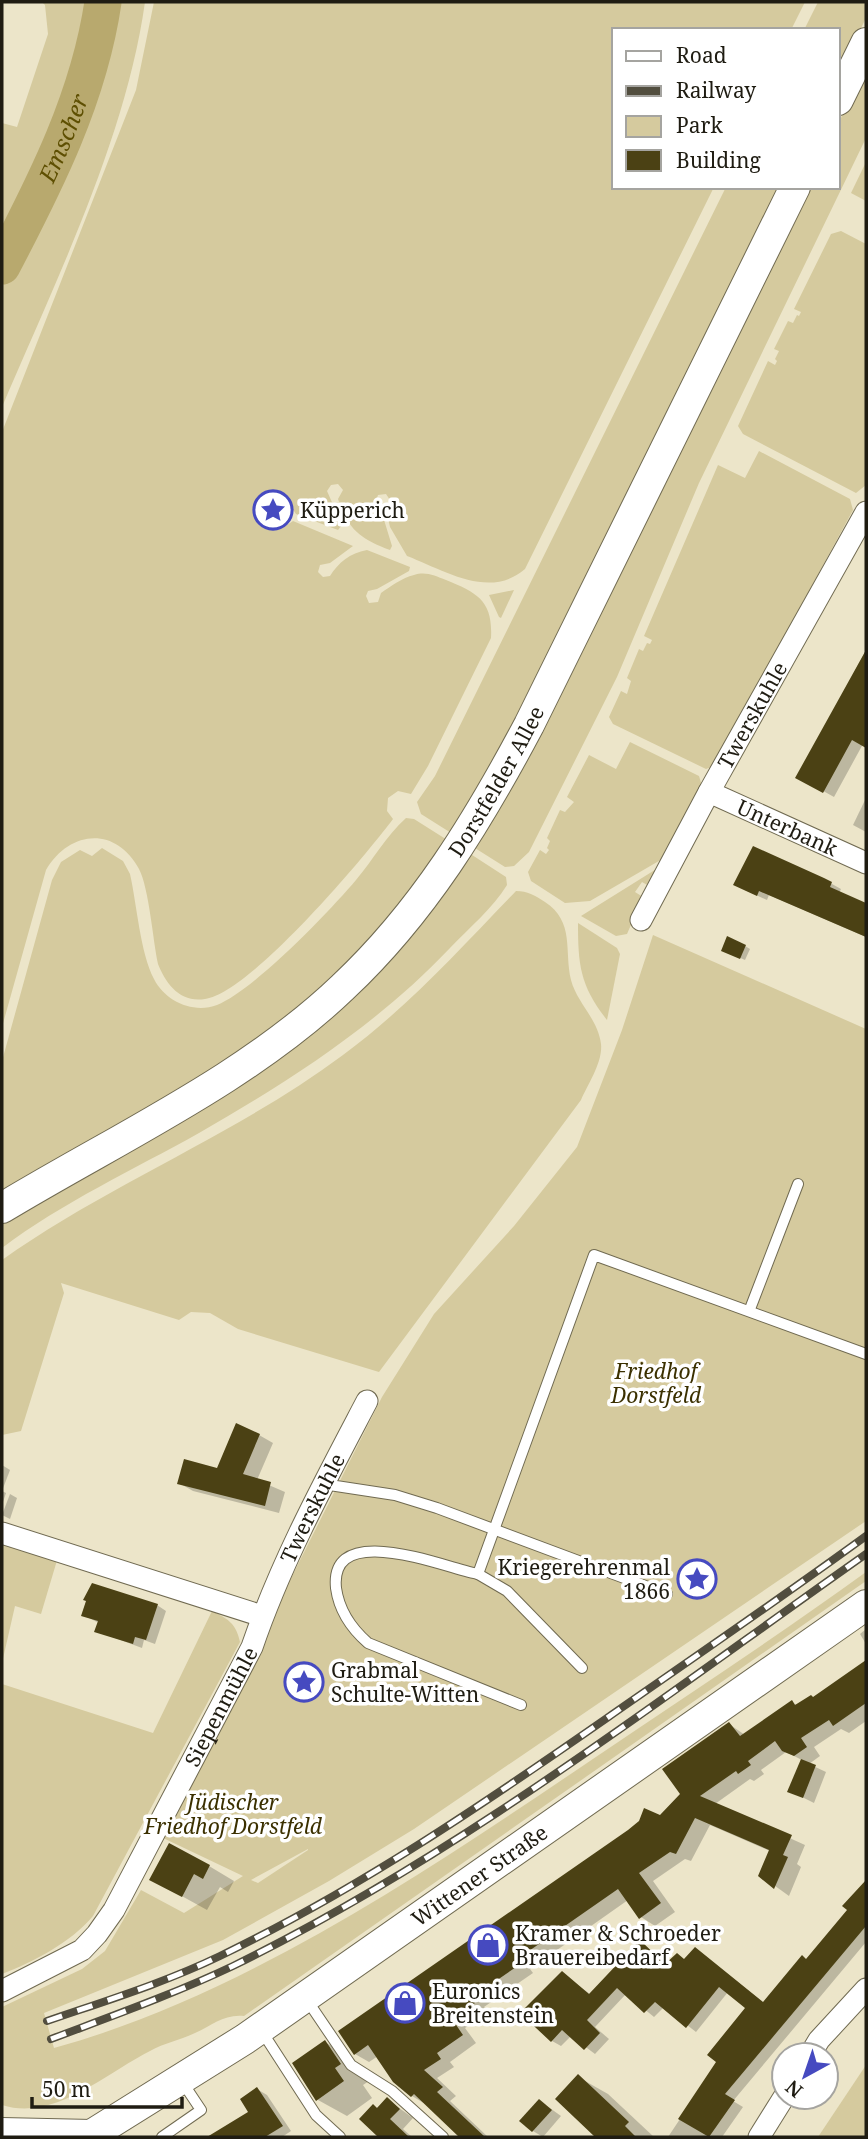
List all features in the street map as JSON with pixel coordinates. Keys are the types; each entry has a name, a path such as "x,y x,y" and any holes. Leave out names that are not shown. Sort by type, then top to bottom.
{"main road":[{"path":"840,96 866,43"},
{"name":"Dorstfelder Allee","path":"2,1208 254,1058 343,988 412,912 450,862 488,801 529,725 794,189"},
{"name":"Wittener Straße","path":"90,2136 260,2029 866,1605"},
{"path":"2,2133 90,2136"}],"street":[{"name":"Twerskuhle","path":"642,920 709,792 866,512"},
{"name":"Unterbank","path":"709,792 866,863"},
{"name":"Twerskuhle","path":"262,1616 323,1484 367,1401"},
{"name":"Siepenmühle","path":"2,1533 262,1616 251,1647 114,1910 82,1950 2,1991"},
{"path":"818,2041 866,1989"},
{"path":"760,2137 776,2111"}],"lane":[{"path":"750,1309 798,1184"},
{"path":"478,1574 594,1255 750,1309 866,1354"},
{"path":"323,1484 395,1495 667,1594"},
{"path":"521,1705 368,1643 350,1623 337,1593 338,1571 344,1563 371,1551 395,1551 478,1574 507,1591 582,1668"},
{"path":"305,1997 351,2065 393,2091 443,2137"},
{"path":"260,2029 316,2115 340,2137"},
{"path":"162,2137 201,2110 181,2079"}],"green space":[{"path":"42,2 145,2 136,53 106,156 66,259 2,407 2,123 17,127 48,34 45,5"},
{"path":"154,2 805,2 792,28 612,28 612,189 713,189 525,569 511,578 482,582 451,574 407,556 390,527 386,509 390,500 386,494 378,495 375,504 381,510 392,546 390,550 356,532 338,499 343,490 338,484 331,485 327,491 342,525 338,530 296,514 288,502 274,507 273,518 279,524 287,525 293,521 353,546 330,563 320,565 318,572 323,577 330,576 350,556 367,550 410,567 409,571 377,589 368,591 366,596 369,603 378,602 381,593 401,580 426,574 467,589 486,607 491,638 428,766 411,794 398,791 388,798 387,811 393,819 332,892 277,950 250,974 225,991 205,999 181,995 161,971 142,878 129,855 118,845 92,838 67,847 46,870 2,1027 2,432 136,90"},
{"path":"818,2 866,2 866,18 840,71 840,28 805,28"},
{"path":"866,67 866,138 699,483 617,677 529,852 514,866 505,867 421,814 417,802 435,776 725,189 840,189 840,120"},
{"path":"866,162 866,201 851,193"},
{"path":"841,231 866,244 866,485 856,493 743,434 738,426 768,361 775,365 777,361 775,359 779,351 774,349 788,321 793,323 801,312 794,309 831,234"},
{"path":"759,451 850,499 853,510 714,766 706,769 613,724 609,717 621,691 627,694 631,681 627,678 639,649 643,651 652,640 644,636 718,465 745,478"},
{"path":"514,590 501,618 499,617 489,595"},
{"path":"630,742 699,776 702,786 664,858 590,901 565,903 531,881 528,872 540,850 546,854 549,850 547,848 550,841 547,838 560,810 565,812 574,802 567,797 589,755 616,769"},
{"path":"406,818 414,819 452,843 380,933 331,983 254,1044 213,1071 2,1195 2,1061 52,880 61,862 80,850 92,856 102,848 123,861 130,874 142,942 154,979 165,994 181,1004 208,1007 232,997 251,984 310,930 344,894"},
{"path":"469,853 506,877 507,885 480,918 393,1002 332,1050 266,1093 74,1201 2,1248 2,1222 217,1094"},
{"path":"658,868 649,886 642,882 635,892 643,897 627,934 616,936 581,916"},
{"path":"516,891 538,897 561,918 567,937 571,980 599,1035 600,1058 581,1100 379,1372 238,1329 210,1313 191,1312 179,1320 61,1283 64,1293 21,1431 2,1435 2,1260 86,1207 260,1110 343,1055 412,997"},
{"path":"578,923 617,948 620,954 607,1020 591,996 582,974"},
{"name":"Friedhof Dorstfeld","path":"653,935 866,1029 866,1521 414,1829 329,1881 223,1940 44,2013 54,2048 124,2026 194,1997 331,1927 463,1846 866,1572 866,1581 244,2016 224,2018 155,2048 79,2093 60,2101 41,2107 2,2105 2,2007 82,1969 105,1951 141,1890 184,1913 243,1876 161,1837 382,1397 434,1314 514,1226 577,1147 622,1030","holes":["308,1849 308,1850 258,1883 251,1880"]},
{"path":"2,1539 58,1557 41,1614 15,1606 2,1663"},
{"path":"212,1611 230,1622 240,1642 93,1916 74,1935 51,1950 2,1974 2,1684 153,1733"},
{"path":"866,2065 866,2137 818,2137 835,2111 840,2111 840,2104"}],"building":[{"path":"866,650 866,748 852,740 823,793 795,778"},
{"path":"753,846 832,882 830,887 866,903 866,937 759,891 757,896 733,885"},
{"path":"727,936 746,945 740,959 721,951"},
{"path":"236,1423 260,1434 243,1474 271,1482 265,1506 177,1484 184,1459 217,1468"},
{"path":"92,1583 158,1604 146,1640 135,1637 133,1644 94,1632 98,1621 81,1616 86,1601 83,1600"},
{"path":"866,1660 866,1703 833,1726 829,1720 801,1738 807,1747 794,1756 782,1751 775,1741 748,1761 751,1765 738,1774 736,1771 700,1796 792,1835 783,1855 788,1857 774,1889 758,1876 769,1850 695,1818 676,1854 670,1852 639,1873 661,1903 639,1919 618,1889 516,1960 519,1965 471,1998 475,2003 452,2019 463,2035 437,2053 441,2059 424,2070 443,2087 437,2092 485,2137 459,2137 414,2094 411,2097 393,2082 368,2045 354,2055 338,2031 628,1830 639,1821 644,1808 660,1815 680,1794 662,1769 729,1722 740,1736 792,1700 795,1705 811,1695 813,1697"},
{"path":"801,1759 816,1765 803,1798 787,1792"},
{"path":"169,1843 210,1865 203,1879 194,1874 182,1897 149,1880"},
{"path":"866,1880 866,1926 725,2094 735,2100 709,2137 678,2119 716,2062 707,2055 745,2008 719,1987 686,2028 655,2002 644,2013 617,1988 587,2020 600,2033 584,2050 562,2030 551,2042 520,2013 562,1971 589,1994 640,1940 665,1964 677,1953 684,1959 695,1947 763,2002 802,1955 806,1959 847,1910 842,1906"},
{"path":"325,2040 341,2064 335,2068 344,2081 316,2101 292,2063"},
{"path":"578,2074 629,2122 625,2126 636,2137 595,2137 555,2099"},
{"path":"257,2087 283,2126 265,2137 207,2137 248,2112 240,2099"},
{"path":"387,2097 400,2109 390,2119 409,2137 378,2137 359,2119 373,2104 377,2108"},
{"path":"539,2099 552,2110 532,2132 519,2121"}],"waterway":[{"name":"Emscher","path":"2,266 64,138 88,72 103,2"}],"railway":[{"path":"47,2021 199,1966 370,1875 513,1783 866,1536"},
{"path":"51,2039 233,1966 398,1875 557,1772 866,1554"}],"place":[{"name":"Küpperich","path":"273,510"},
{"name":"Kriegerehrenmal 1866","path":"697,1579"},
{"name":"Grabmal Schulte-Witten","path":"304,1682"},
{"name":"Kramer & Schroeder Brauereibedarf","path":"488,1945"},
{"name":"Euronics Breitenstein","path":"405,2003"}],"park label":[{"name":"Jüdischer Friedhof Dorstfeld","path":"233,1814"}]}
